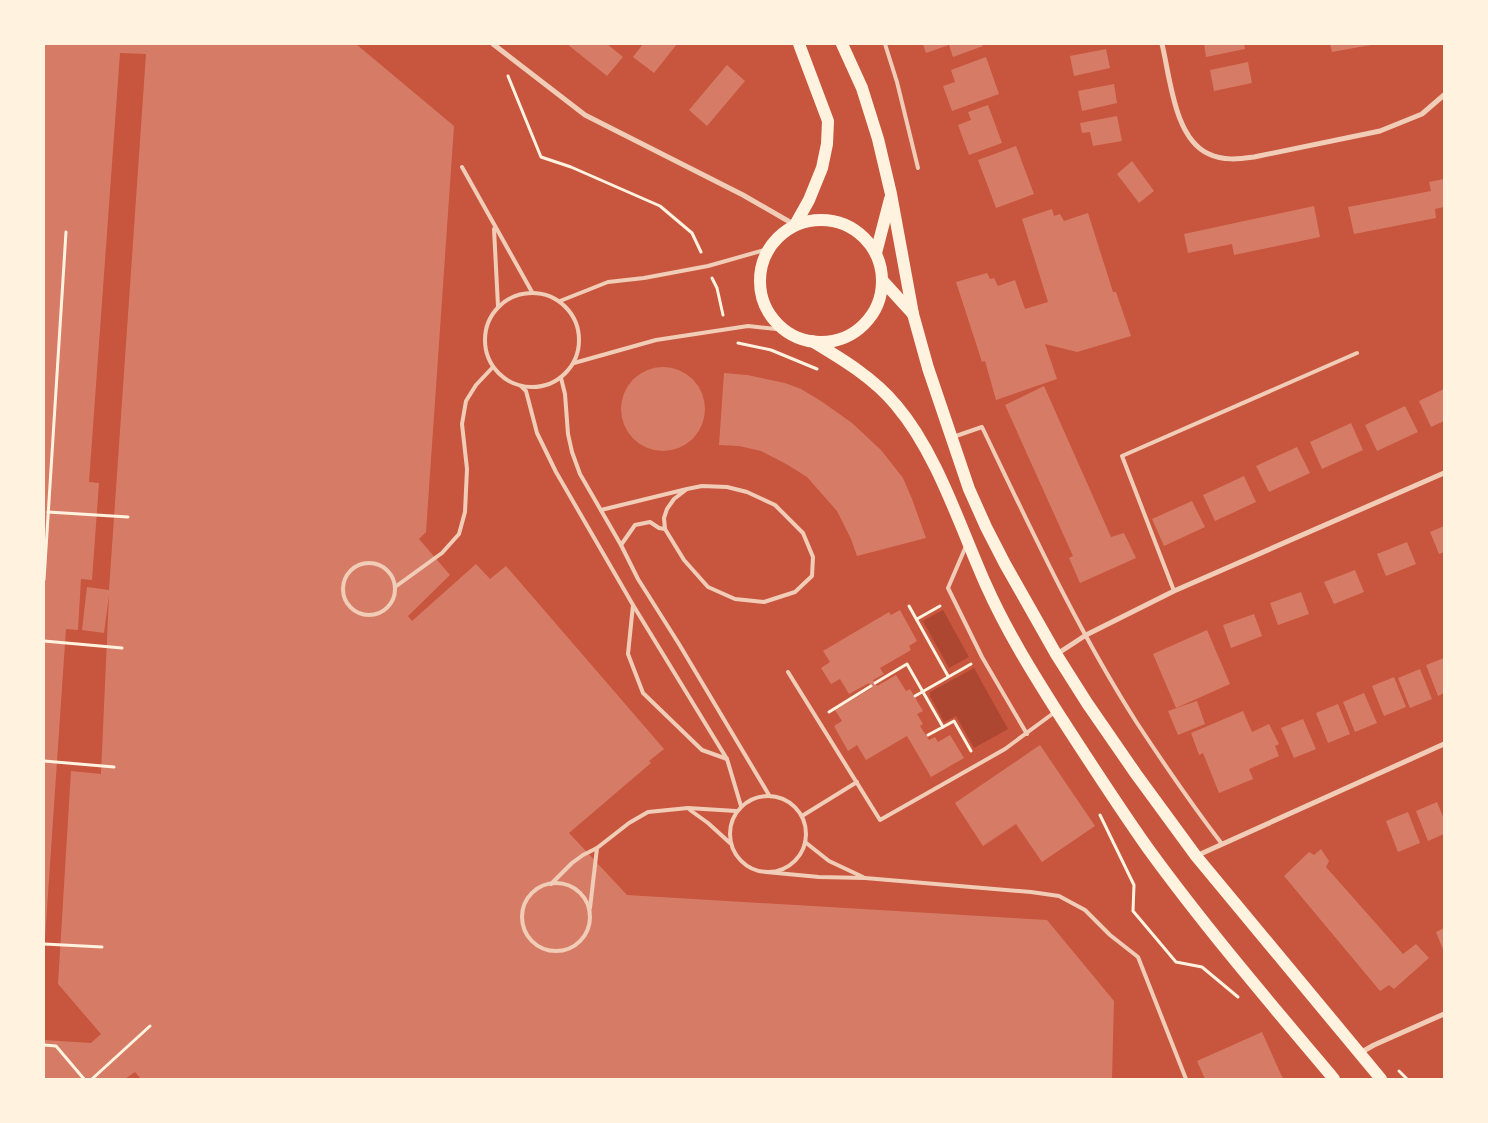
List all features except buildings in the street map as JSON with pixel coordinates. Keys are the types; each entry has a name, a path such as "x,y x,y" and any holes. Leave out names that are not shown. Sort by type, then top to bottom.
{"main road":[{"path":"795,225 809,200 822,168 827,144 828,121 800,44"},
{"path":"842,44 862,88 878,139 891,194 913,314 928,368 969,489 1005,564 1056,654 1124,757 1196,856 1381,1079"},
{"path":"876,253 891,194"},
{"path":"813,220 832,220 850,227 865,238 876,253 880,266 882,280 880,297 873,314 861,327 846,336 830,341 812,341 798,337 786,330 772,318 764,302 760,284 762,266 768,249 780,235 795,225 813,220"},
{"path":"882,280 913,314"},
{"path":"812,341 878,386 897,405 923,444 946,491 987,588 1012,638 1057,711 1148,847 1234,960 1334,1079"}],"street":[{"path":"494,44 585,115 743,195 795,225"},
{"path":"1162,44 1175,104 1186,131 1200,149 1221,158 1235,160 1254,157 1380,131 1422,114 1444,95"},
{"path":"1056,654 1086,635 1174,591 1444,473"},
{"path":"1196,856 1444,744"},
{"path":"1359,1054 1374,1044 1444,1014"}],"lane":[{"path":"885,44 897,82 918,168"},
{"path":"462,168 532,292"},
{"path":"494,226 498,306"},
{"path":"560,302 608,282 644,278 708,266 768,249"},
{"path":"532,292 548,294 560,302 573,317 580,331 580,344 574,363 561,378 550,384 534,388 521,386 503,378 493,367 486,352 484,336 488,320 498,306 516,294 532,292"},
{"path":"574,363 656,340 726,331 748,326 786,330"},
{"path":"1174,591 1122,456 1357,353"},
{"path":"395,587 393,578 383,567 379,564 365,563 356,566 350,572 345,579 343,588 344,597 349,605 359,613 369,615 380,612 387,608 392,600 395,587 442,554 458,534 465,512 467,468 462,424 466,401 493,367"},
{"path":"561,378 565,394 568,434 580,474 621,545 638,579 769,795"},
{"path":"521,386 526,391 537,432 556,472 633,605 727,759 741,806"},
{"path":"951,437 982,426 1034,535 1086,635 1136,722 1222,844"},
{"path":"601,510 687,489 702,486 727,487 747,492 775,505 803,533 813,557 812,576 795,592 764,602 735,599 708,587 684,560 665,529 664,518 668,509 674,499 687,489"},
{"path":"621,545 635,525 650,522 659,528 665,529"},
{"path":"967,542 948,588 982,657 1027,734"},
{"path":"633,605 628,654 643,693 702,750 727,759"},
{"path":"788,672 880,820 979,765 1027,734 1057,711"},
{"path":"802,816 857,782"},
{"path":"730,844 729,832 731,821 736,811 749,800 769,795 788,801 802,816 806,829 805,842 800,854 791,864 780,870 766,872"},
{"path":"551,884 572,863 648,812 688,808 736,811"},
{"path":"688,808 708,823 730,844 743,864 754,870 1058,896 1085,910 1110,935 1138,957 1186,1079"},
{"path":"805,842 829,861 864,878"},
{"path":"590,910 582,895 568,885 551,884 543,886 535,890 524,906 522,917 524,928 528,937 536,945 546,950 567,950 577,945 589,927 597,848"}],"path":[{"path":"494,44 541,157 571,167 660,206 692,233 716,288 726,331"},
{"path":"44,580 66,232"},
{"path":"48,512 128,517"},
{"path":"916,619 953,598"},
{"path":"909,606 948,676"},
{"path":"44,641 122,648"},
{"path":"915,696 982,657"},
{"path":"875,683 907,664 942,727"},
{"path":"817,719 871,686"},
{"path":"928,735 954,721 979,765"},
{"path":"44,761 114,768"},
{"path":"44,944 102,947"},
{"path":"92,1079 150,1026"},
{"path":"44,1045 56,1046 84,1079"}],"shaded area":[{"path":"943,610 969,657 949,668 923,621"},
{"path":"974,668 1008,729 974,748 956,716 944,722 930,696 930,692"}]}
